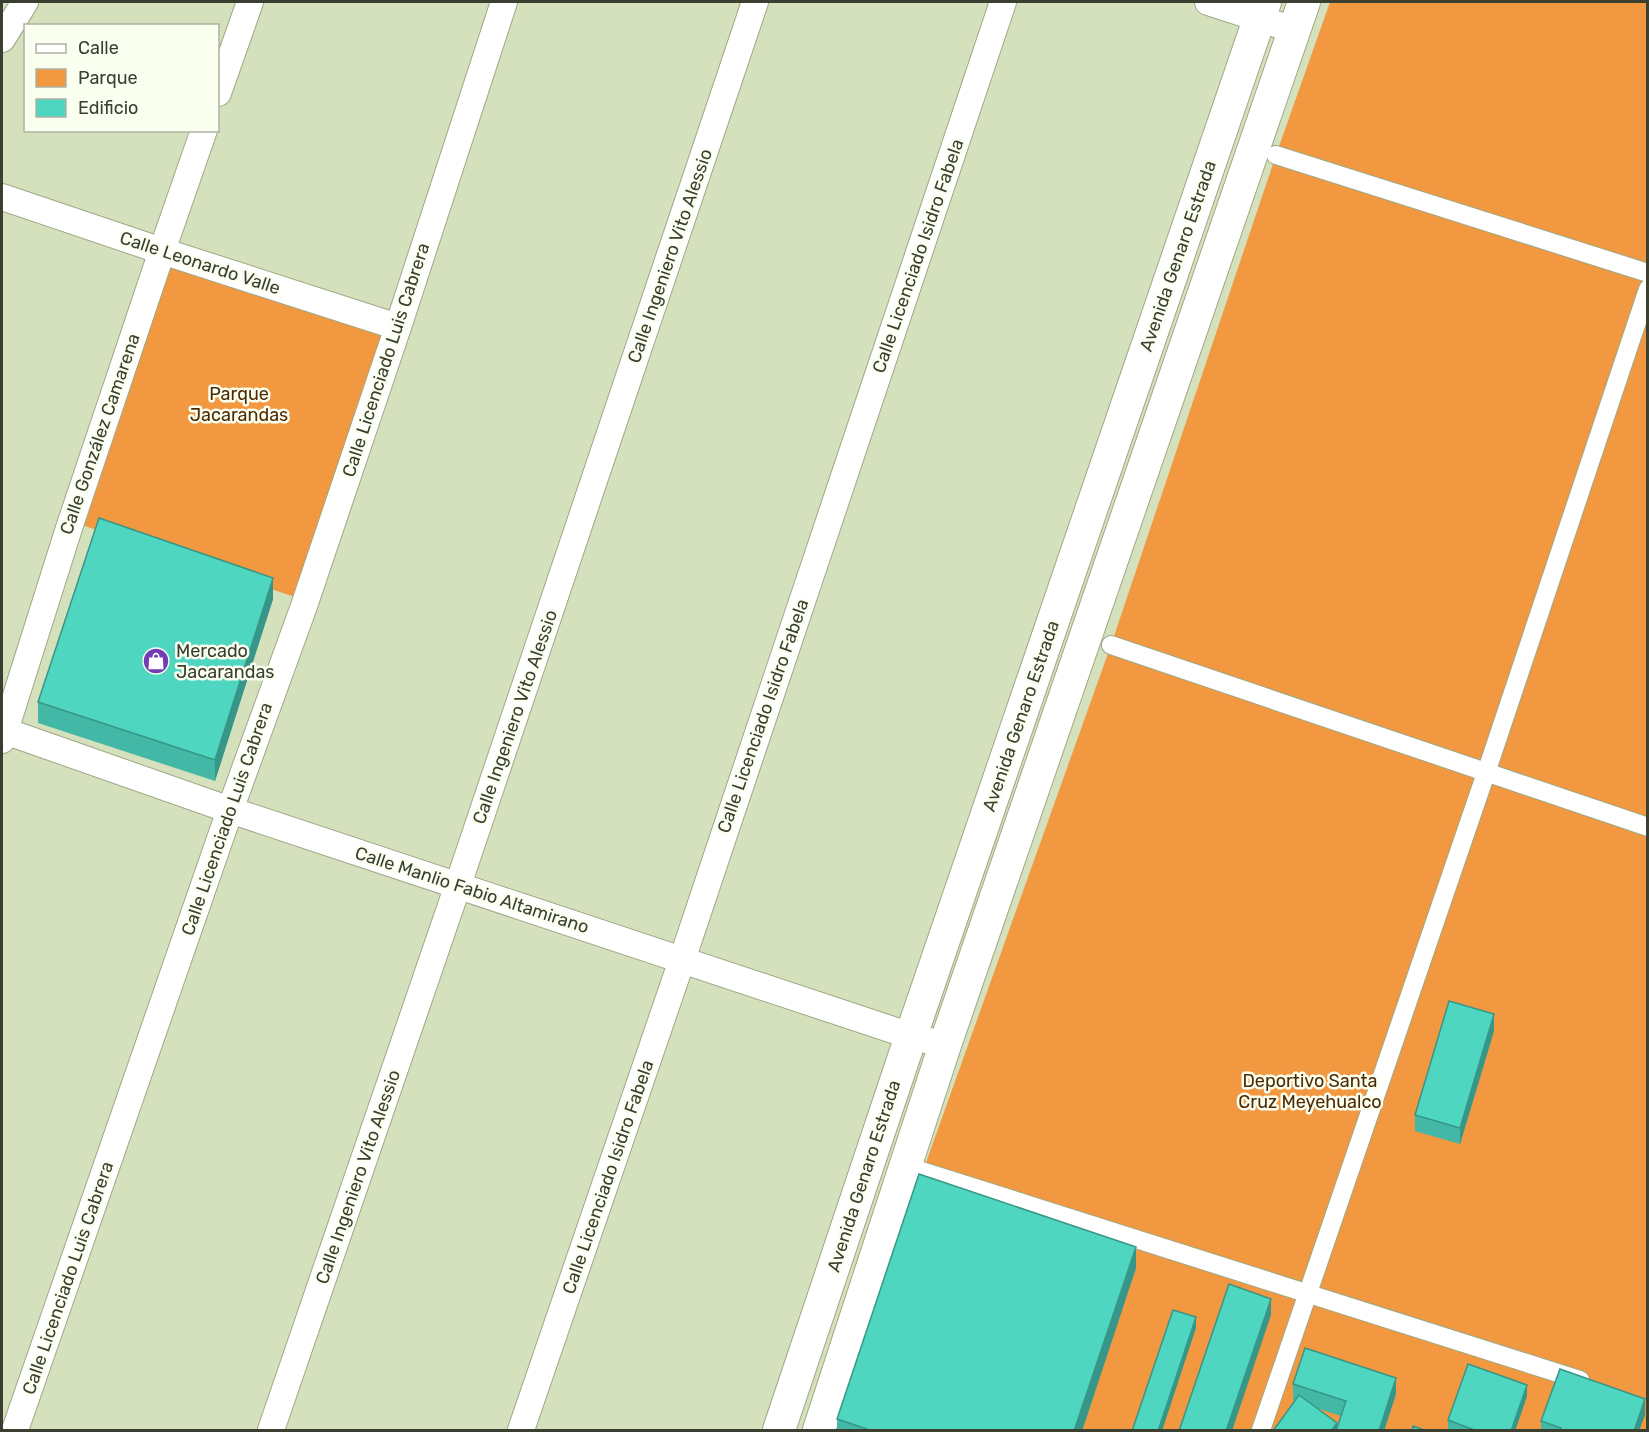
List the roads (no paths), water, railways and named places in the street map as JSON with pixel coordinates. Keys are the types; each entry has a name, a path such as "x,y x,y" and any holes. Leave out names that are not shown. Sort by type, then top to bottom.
{"street":[{"path":"2,39 25,2"},
{"path":"219,90 250,2"},
{"name":"Calle Licenciado Luis Cabrera","path":"15,1431 230,810 304,606 504,2"},
{"name":"Calle Ingeniero Vito Alessio","path":"271,1431 458,885 755,2"},
{"name":"Calle Licenciado Isidro Fabela","path":"521,1431 682,960 1003,2"},
{"path":"1208,2 1299,16"},
{"name":"Avenida Genaro Estrada","path":"779,1431 911,1036 1262,10"},
{"name":"Avenida Genaro Estrada","path":"819,1431 945,1045 1299,16"},
{"name":"Calle González Camarena","path":"3,733 69,528 203,132"},
{"path":"1276,155 1647,273"},
{"name":"Calle Leonardo Valle","path":"2,196 162,251 398,327"},
{"path":"1261,1431 1486,773 1647,289"},
{"path":"1111,645 1647,827"},
{"name":"Calle Manlio Fabio Altamirano","path":"3,733 911,1036 945,1045"},
{"path":"906,1166 1591,1383"}],"place":[{"name":"Mercado Jacarandas","path":"156,661"}],"park label":[{"name":"Parque Jacarandas","path":"239,404"},
{"name":"Deportivo Santa Cruz Meyehualco","path":"1310,1091"}]}
